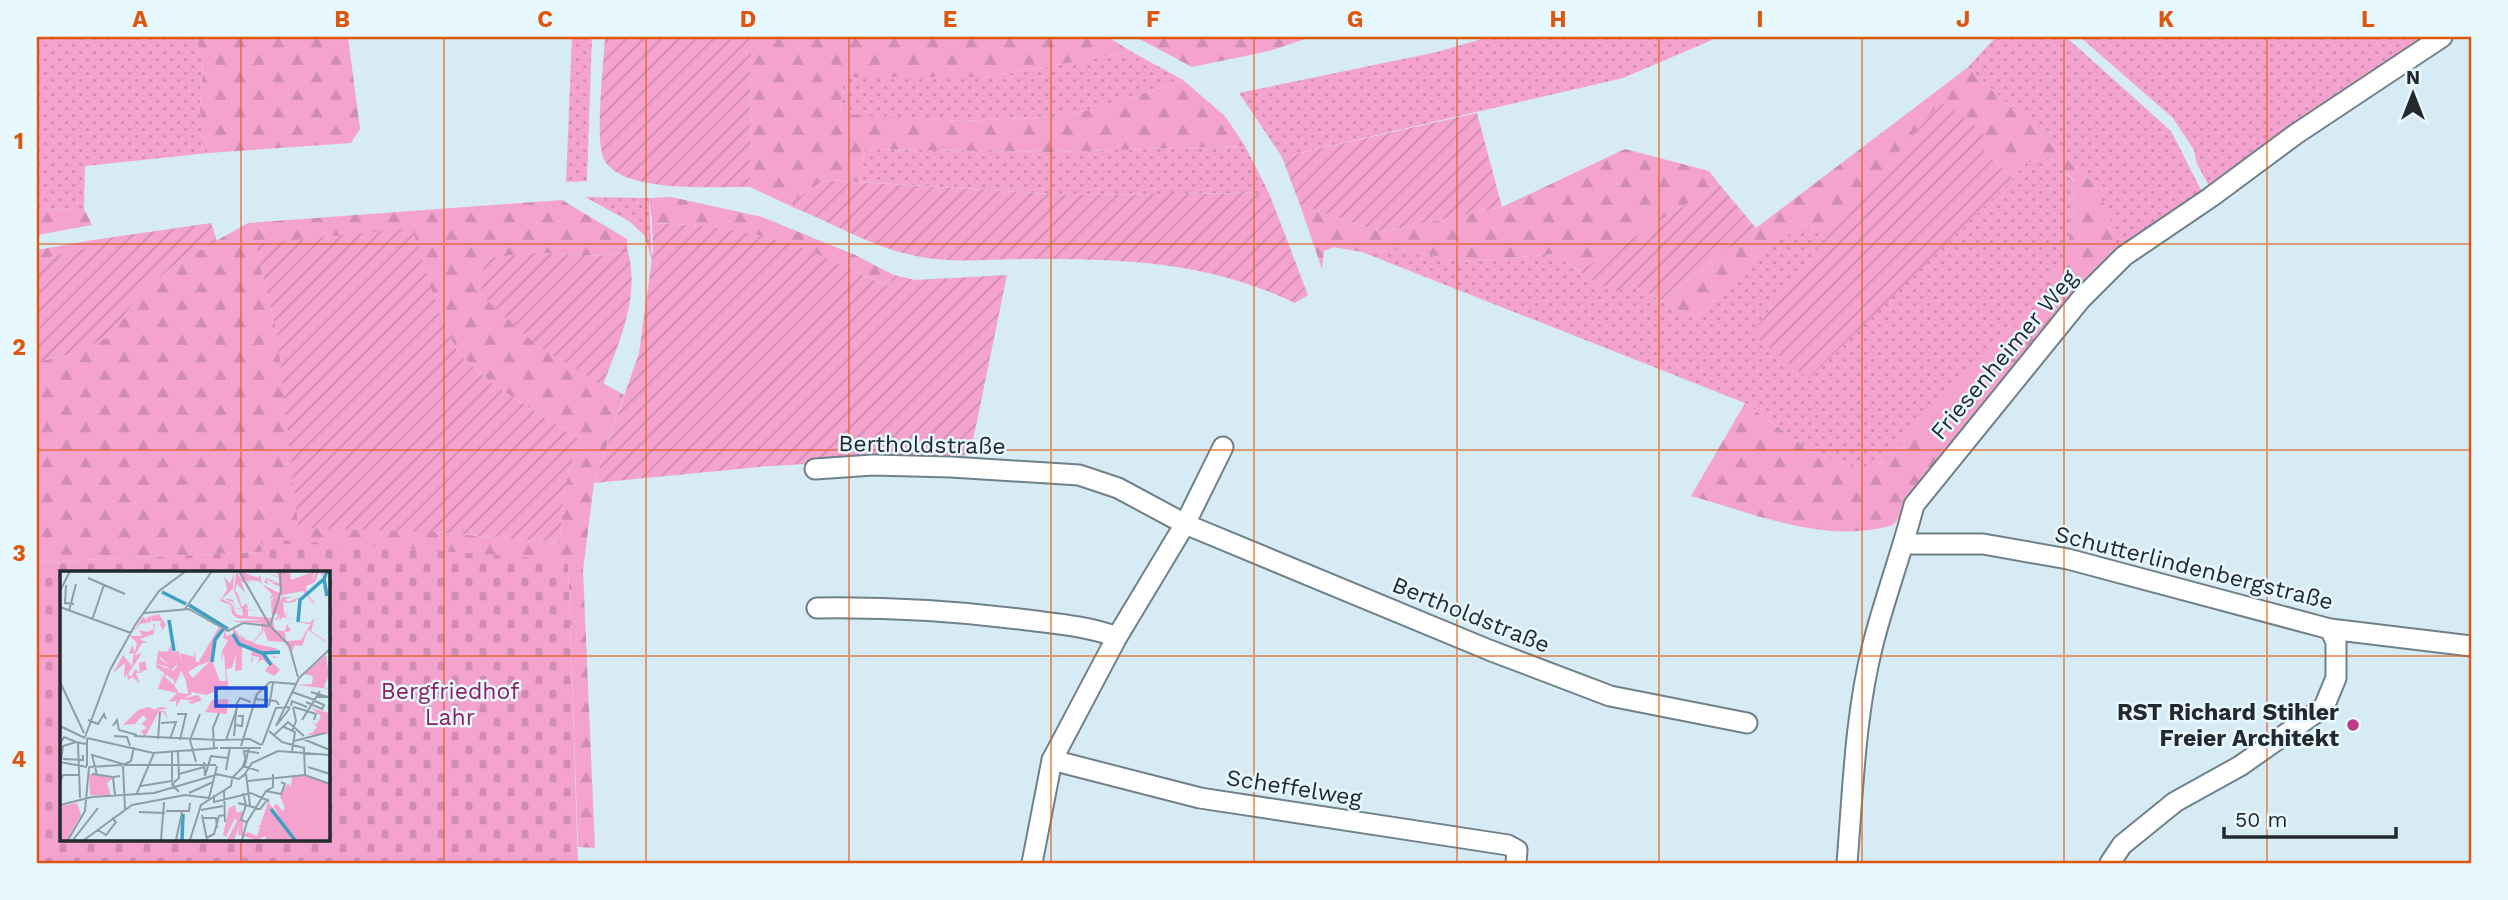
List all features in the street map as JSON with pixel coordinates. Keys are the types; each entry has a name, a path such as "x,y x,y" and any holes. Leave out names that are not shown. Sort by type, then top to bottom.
{"street":[{"name":"Friesenheimer Weg","path":"1847,863 1857,734 1872,645 1904,544 1913,505 1998,398 2099,279 2124,256 2211,197 2296,134 2442,37"},
{"path":"1032,863 1052,760 1117,637 1185,524 1223,447"},
{"name":"Bertholdstraße","path":"815,469 899,466 1079,475 1118,488 1185,524 1476,645 1610,696 1747,723"},
{"name":"Schutterlindenbergstraße","path":"1904,544 1983,544 2068,559 2330,629 2471,646"},
{"path":"817,608 886,607 954,611 1093,628 1117,637"},
{"path":"2110,863 2122,845 2175,802 2240,766 2324,707 2336,678 2336,642 2330,629"},
{"name":"Scheffelweg","path":"1052,760 1200,798 1508,845 1517,850 1516,863"}],"green space":[{"path":"37,37 194,37 201,52 203,71 200,114 208,153 85,166 84,209 37,210"},
{"path":"194,37 348,37 360,129 351,143 208,153 200,114 203,71 201,52"},
{"path":"572,37 592,37 587,181 566,182"},
{"path":"605,37 751,37 750,187 672,186 631,179 615,172 605,161 600,138"},
{"path":"751,37 1108,37 1132,52 985,77 844,77 840,114 962,121 1053,117 1101,108 1183,80 1225,116 1245,146 1052,152 865,149 860,182 824,180 795,200 797,209 750,187"},
{"path":"1136,37 1311,37 1269,51 1192,67"},
{"path":"1489,37 1719,37 1623,78 1282,157 1239,93 1437,52"},
{"path":"1996,37 2066,37 2171,131 2207,202 2120,262 2091,181 1967,68"},
{"path":"2080,37 2440,37 2214,195 2197,164 2194,150 2173,118"},
{"path":"1132,52 1183,80 1101,108 1053,117 962,121 840,115 844,77 985,77"},
{"path":"1967,68 2091,181 2108,210 2120,262 2088,284 1893,525 1868,530 1817,529 1791,525 1691,496 1745,403 1810,451 1857,468 1882,463 2035,306 2060,266 2073,226 2074,180 2049,157 2023,164 2013,179 1941,103 1825,239 1804,224 1764,250 1696,319 1661,300"},
{"path":"1941,102 1983,132 1984,151 2013,179 1808,379 1751,333 1825,239"},
{"path":"1477,113 1502,207 1381,232 1300,205 1282,157"},
{"path":"1245,146 1269,193 1073,195 860,182 865,149 1052,152"},
{"path":"1625,149 1709,171 1719,184 1579,271 1554,254 1465,262 1401,249 1362,252 1333,247 1324,251 1322,269 1300,205 1381,232 1502,207"},
{"path":"2049,157 2074,181 2073,226 2060,266 2035,307 1882,463 1857,468 1810,451 1745,403 1362,252 1401,249 1465,262 1554,254 1599,285 1617,292 1629,283 1696,319 1764,250 1804,224 1825,239 1751,333 2013,179 2023,164"},
{"path":"824,180 1073,195 1269,193 1308,295 1295,303 1230,278 1165,265 1098,260 944,260 900,252 870,242 797,209 795,200"},
{"path":"1719,184 1756,228 1661,300 1629,283 1617,292 1599,285 1579,271"},
{"path":"585,197 649,198 652,261 645,236 629,221"},
{"path":"671,197 762,217 855,255 894,275 890,286 811,252 745,232 652,223 649,198"},
{"path":"562,200 627,239 628,252 606,256 535,253 484,258 539,347 624,395 594,483 583,570 595,848 578,847 568,560 263,552 37,562 37,362 71,354 111,336 139,294 177,263 248,223","holes":["255,244 439,312 458,353 495,386 579,439 564,489 560,543 434,532 277,333"]},
{"path":"84,209 92,225 37,235 37,210"},
{"path":"211,223 217,241 177,263 139,294 111,336 71,354 37,362 37,260 93,247 93,240"},
{"path":"652,223 745,232 782,241 889,286 894,275 915,280 1007,275 970,455 770,466 594,483 639,353 653,251"},
{"path":"412,228 439,312 458,353 495,386 579,439 564,489 560,543 434,532 298,528 277,333 255,244"},
{"path":"93,240 94,247 37,260 37,250"},
{"path":"628,252 631,269 630,303 603,385 539,347 481,295 484,258 535,253 606,256"},
{"name":"Bergfriedhof Lahr","path":"280,540 568,560 578,863 37,863 37,562 262,552 261,541"}],"place":[{"name":"RST Richard Stihler Freier Architekt","path":"2353,725"}]}
